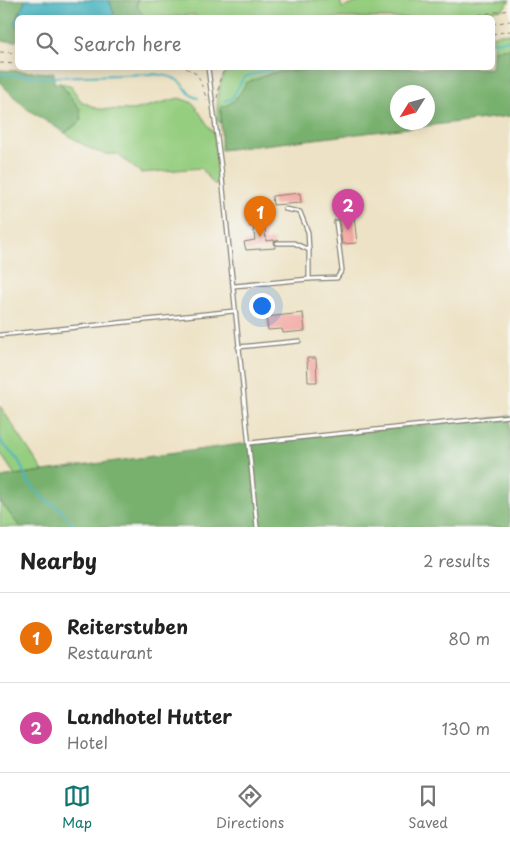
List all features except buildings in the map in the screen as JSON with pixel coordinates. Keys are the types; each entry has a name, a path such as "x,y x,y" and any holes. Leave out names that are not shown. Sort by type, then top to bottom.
{"lane":[{"path":"208,70 234,286 234,311 257,527"},
{"path":"285,209 300,212 308,232 309,279"},
{"path":"234,286 337,278 342,270 336,222"},
{"path":"277,243 294,243 309,250"},
{"path":"0,335 234,311"},
{"path":"238,346 299,341"},
{"path":"248,443 510,416"}],"path":[{"path":"476,15 510,10"},
{"path":"495,24 510,21"},
{"path":"495,34 510,31"},
{"path":"0,52 15,54"},
{"path":"0,63 15,64"}],"green space":[{"path":"0,0 26,0 18,15 15,15 15,41 0,41"},
{"path":"109,0 137,0 137,7 143,15 114,15"},
{"path":"137,0 340,0 342,8 365,0 510,0 503,9 456,15 143,15 137,7"},
{"path":"510,33 510,48 495,50 495,35"},
{"path":"510,48 510,116 435,125 435,85 390,85 391,130 221,150 221,107 233,101 246,83 272,73 302,70 495,70 495,50"},
{"path":"0,70 54,73 54,83 60,83 80,109 81,121 65,133 27,109 0,83"},
{"path":"228,70 302,70 272,73 246,83 233,101 221,107 221,123 217,121 217,108 220,84"},
{"path":"60,83 70,85 81,101 98,109 134,110 179,98 193,103 214,134 219,184 214,184 201,168 141,173 117,154 96,151 65,133 81,121 80,109"},
{"path":"0,406 43,471 15,475 0,453"},
{"path":"510,416 510,527 20,527 0,501 0,477 248,443"},
{"path":"0,501 20,527 0,527"}],"water":[{"path":"26,0 109,0 114,13 114,15 18,15"}],"waterway":[{"path":"495,42 510,40"},
{"path":"225,101 232,98 244,77 269,70"},
{"path":"0,74 48,77 162,75 177,80 191,95 198,98"},
{"path":"0,438 3,444 19,461 28,482 46,501 57,506 75,527"}],"place":[{"name":"Landhotel Hutter","path":"348,230"},
{"name":"Reiterstuben","path":"260,237"}]}
